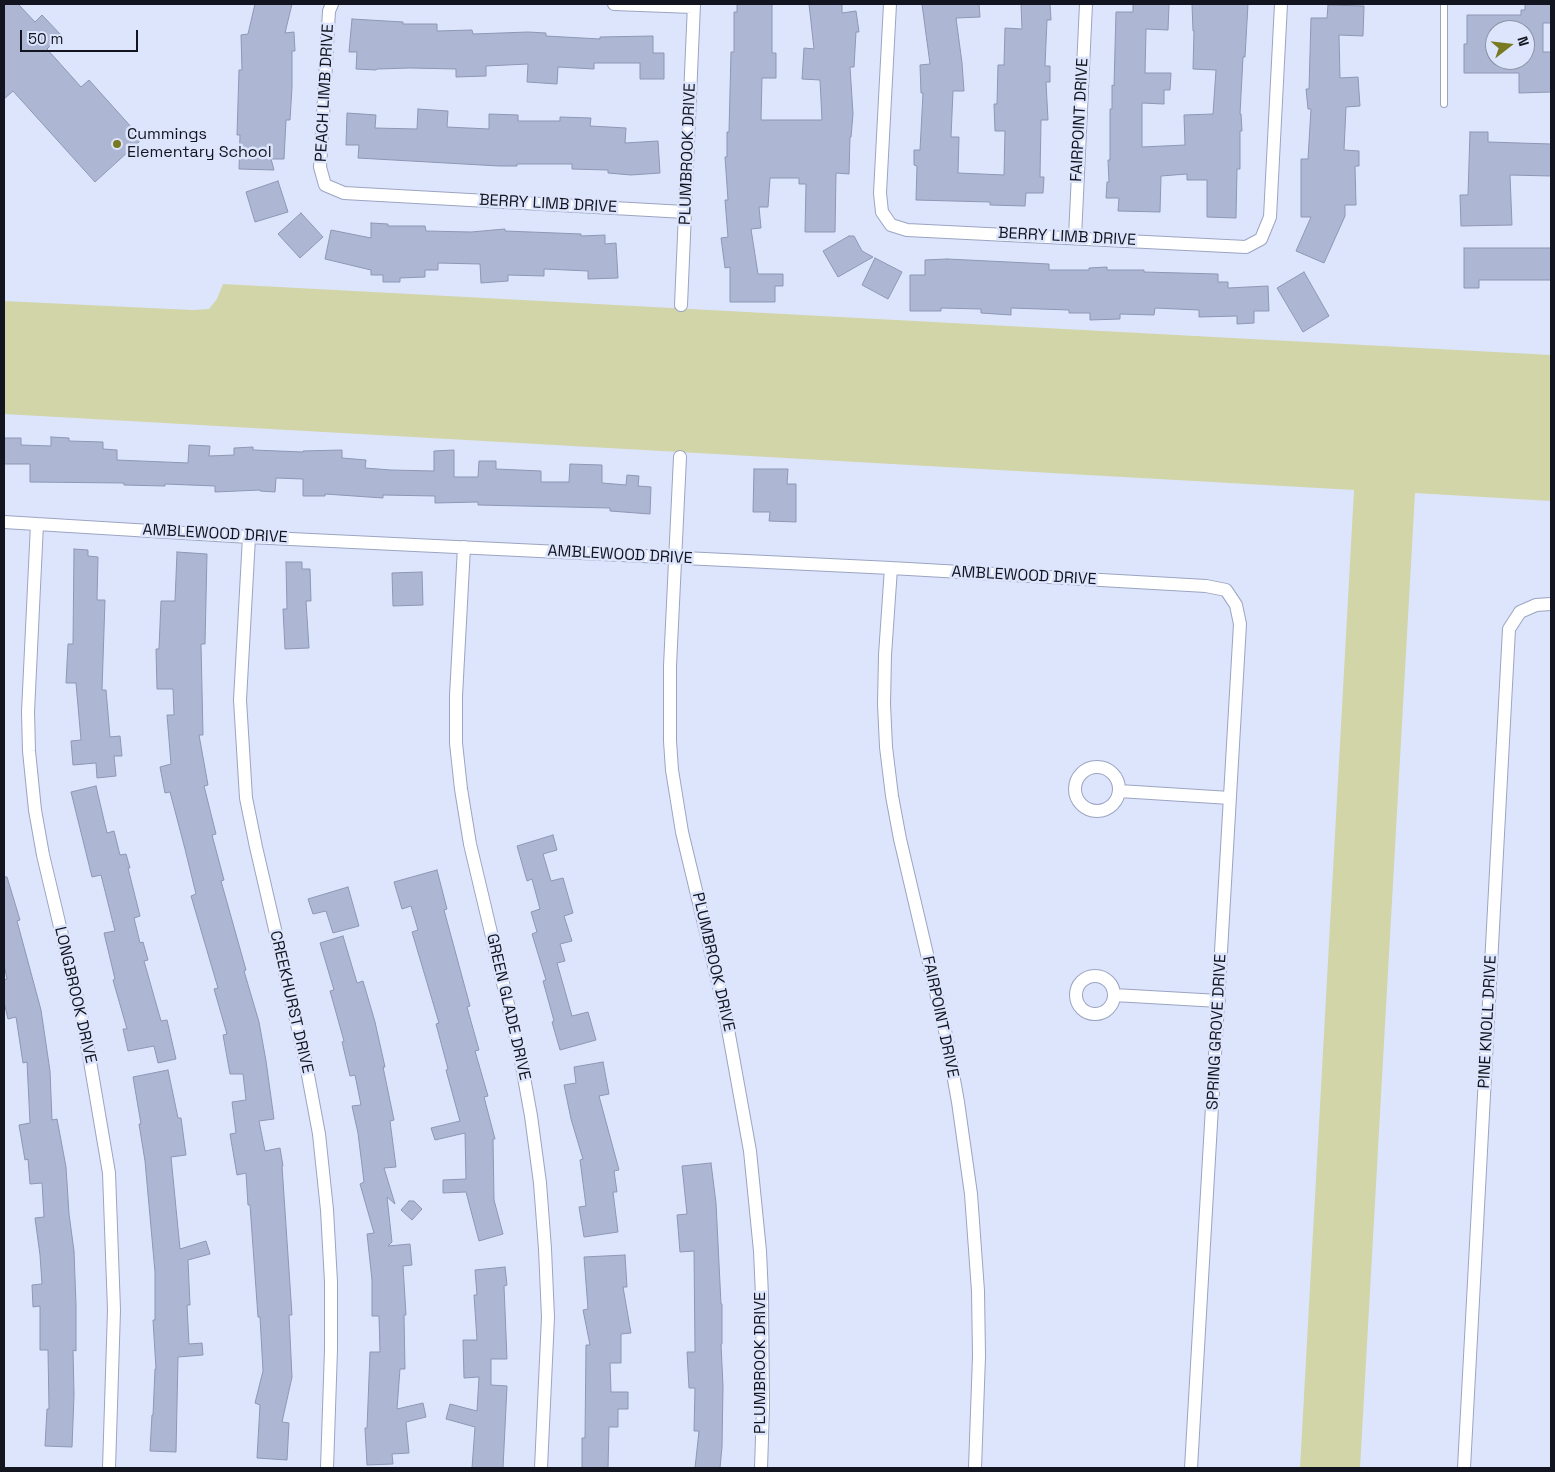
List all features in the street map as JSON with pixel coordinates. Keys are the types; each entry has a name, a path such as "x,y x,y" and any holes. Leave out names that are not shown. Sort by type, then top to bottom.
{"street":[{"name":"PEACH LIMB DRIVE","path":"332,4 329,11 320,167 325,185 344,193 411,197"},
{"path":"614,4 694,6"},
{"name":"BERRY LIMB DRIVE","path":"890,4 880,193 882,212 891,225 907,230 1246,246 1261,239 1270,217 1281,4"},
{"name":"FAIRPOINT DRIVE","path":"1075,237 1086,4"},
{"name":"PLUMBROOK DRIVE","path":"680,305 686,212 694,6"},
{"name":"BERRY LIMB DRIVE","path":"411,197 686,212"},
{"name":"PLUMBROOK DRIVE","path":"680,456 669,709 672,770 682,832 733,1050 750,1151 760,1251 762,1296 763,1407 760,1468"},
{"name":"AMBLEWOOD DRIVE","path":"4,522 249,537 891,568 1206,586 1226,590 1232,598"},
{"name":"LONGBROOK DRIVE","path":"37,524 28,712 29,751 43,855 85,1032 109,1173 114,1310 109,1468"},
{"name":"CREEKHURST DRIVE","path":"249,537 240,700 246,798 305,1059 319,1134 327,1210 331,1282 327,1468"},
{"name":"GREEN GLADE DRIVE","path":"464,547 456,696 456,743 470,844 520,1054 540,1183 548,1317 541,1468"},
{"name":"FAIRPOINT DRIVE","path":"891,568 884,704 886,748 900,840 946,1035 958,1102 968,1176 975,1237 979,1338 975,1468"},
{"name":"SPRING GROVE DRIVE","path":"1192,1468 1240,624 1236,605 1232,598"},
{"name":"PINE KNOLL DRIVE","path":"1464,1468 1509,630 1520,612 1536,605 1551,604"},
{"path":"1120,791 1230,798"},
{"path":"1114,995 1219,1001"}],"lane":[{"path":"1444,4 1444,104"}],"green space":[{"path":"223,284 1551,355 1551,501 1415,493 1360,1468 1300,1468 1354,490 4,414 4,301 192,310 209,309 217,299"}],"building":[{"path":"4,4 18,4 35,22 42,15 61,35 47,49 81,87 89,80 142,139 95,182 13,91 4,99"},
{"path":"255,4 292,4 285,33 294,32 295,51 292,51 290,120 286,120 284,159 271,159 274,170 239,169 240,135 237,135 239,70 242,70 241,35 248,34"},
{"path":"737,4 772,4 772,53 776,53 776,78 762,78 761,120 822,120 820,80 802,79 804,48 814,49 809,4 842,4 842,13 856,11 859,32 856,32 854,67 850,67 853,114 849,174 836,173 835,232 805,232 806,184 799,184 799,178 770,178 768,207 759,207 761,228 751,229 758,274 783,274 783,286 775,286 775,302 730,302 730,267 725,268 721,238 728,237 725,200 728,200 725,157 727,157 727,132 729,132 731,52 734,52 734,12 737,12"},
{"path":"922,4 979,4 980,17 956,18 964,91 953,91 951,137 959,137 958,173 1004,175 1005,131 995,131 994,104 997,104 998,65 1004,65 1005,28 1022,29 1021,4 1050,4 1051,20 1047,20 1045,66 1050,66 1050,82 1046,82 1048,120 1041,120 1040,177 1044,177 1043,193 1026,193 1025,206 990,205 990,202 916,200 917,166 914,165 914,150 920,150 923,93 921,93 920,65 930,64"},
{"path":"1133,4 1169,4 1168,30 1146,29 1145,73 1171,73 1170,90 1164,90 1164,104 1142,103 1142,147 1185,145 1184,115 1213,114 1216,70 1193,69 1194,31 1192,4 1248,4 1245,57 1243,57 1240,114 1242,131 1240,131 1240,169 1237,169 1236,218 1207,217 1207,180 1187,180 1187,174 1161,176 1160,212 1118,211 1119,198 1106,198 1107,182 1109,182 1110,109 1112,109 1112,85 1114,86 1116,12 1133,12"},
{"path":"1525,4 1551,4 1551,23 1543,23 1543,52 1551,52 1551,92 1519,93 1519,73 1464,73 1467,15 1521,15 1521,10 1525,10"},
{"path":"1328,5 1364,6 1363,36 1339,35 1340,78 1358,77 1360,106 1346,107 1344,150 1359,151 1359,166 1355,166 1356,205 1345,205 1345,216 1324,263 1296,251 1311,217 1301,217 1301,159 1308,159 1311,109 1308,109 1306,89 1309,89 1311,18 1327,18"},
{"path":"352,19 403,22 403,24 437,24 437,31 472,30 473,34 528,32 546,33 546,36 600,39 600,37 653,36 653,53 664,53 664,79 640,79 640,63 594,63 594,69 558,67 557,84 527,82 528,64 486,66 486,76 456,77 456,69 356,69 357,52 349,52"},
{"path":"418,109 448,111 447,127 489,129 489,114 518,115 518,121 560,121 560,117 591,118 590,126 626,128 625,143 658,141 660,173 631,175 608,173 608,170 572,169 572,164 517,164 517,166 499,166 358,158 359,145 346,145 347,113 376,115 375,128 417,129"},
{"path":"1470,132 1488,132 1488,142 1551,144 1551,176 1510,175 1512,225 1461,226 1460,195 1468,195"},
{"path":"278,181 288,212 255,222 246,192"},
{"path":"301,213 323,237 300,258 278,234"},
{"path":"371,223 388,224 388,226 425,226 426,231 471,232 505,229 505,231 581,234 581,236 605,235 605,244 616,243 618,278 588,279 588,271 544,269 544,276 508,275 508,281 481,283 480,264 438,263 438,270 425,270 425,277 400,278 400,282 383,282 383,275 371,275 371,270 325,259 331,230 371,238"},
{"path":"849,236 854,236 862,251 873,257 838,277 823,251"},
{"path":"1464,248 1551,248 1551,280 1479,280 1479,288 1464,288"},
{"path":"875,258 902,272 888,299 862,285"},
{"path":"947,259 1049,264 1049,270 1089,270 1089,268 1107,267 1107,270 1218,274 1218,282 1228,282 1228,288 1268,286 1269,311 1254,311 1254,323 1237,324 1237,316 1199,317 1199,310 1155,308 1154,315 1120,314 1120,319 1090,320 1090,313 1069,313 1069,310 1011,308 1011,315 981,313 981,309 941,308 941,311 910,311 910,275 925,275 925,260"},
{"path":"1304,272 1329,316 1303,332 1277,288"},
{"path":"51,437 69,438 69,441 103,442 103,449 117,450 117,460 188,463 189,445 210,446 209,456 234,455 234,448 253,447 253,450 303,452 342,450 342,458 366,460 365,468 391,470 434,471 434,451 454,450 454,477 478,477 479,461 496,461 496,469 541,471 541,482 569,482 570,464 602,465 602,483 626,485 627,475 639,476 638,486 651,487 650,514 610,511 610,508 478,505 478,502 435,503 435,496 383,495 383,498 325,494 325,496 303,496 303,479 276,478 275,492 260,490 215,492 215,486 30,482 30,464 4,464 4,438 21,438 21,445 51,446"},
{"path":"754,469 788,469 787,484 796,484 796,522 769,521 770,512 753,512"},
{"path":"74,549 88,550 88,556 98,557 97,600 105,600 102,690 106,690 110,737 120,736 122,756 114,756 116,776 97,778 96,763 73,765 71,741 81,740 76,683 66,683 68,644 73,644"},
{"path":"177,552 207,554 205,644 201,644 203,735 199,735 208,785 204,786 216,834 212,835 224,880 221,881 259,1022 266,1061 274,1119 259,1121 265,1151 280,1148 283,1166 292,1315 289,1315 292,1377 282,1422 289,1423 287,1460 257,1458 260,1405 255,1403 263,1371 260,1317 258,1317 246,1173 237,1175 230,1134 236,1133 232,1102 246,1100 243,1074 230,1074 223,1035 227,1034 214,989 218,988 191,896 196,894 185,849 170,792 165,793 160,767 171,764 167,715 174,715 173,689 157,689 156,649 159,649 161,601 175,601"},
{"path":"286,562 302,562 302,569 310,569 311,601 306,601 309,648 285,649 283,609 287,609"},
{"path":"422,572 423,605 393,606 392,573"},
{"path":"96,786 107,833 114,831 120,855 126,854 140,916 134,918 140,943 143,942 148,960 144,961 161,1021 167,1020 176,1059 158,1063 154,1046 128,1051 123,1029 127,1029 113,980 115,979 104,933 115,931 101,875 92,877 71,792"},
{"path":"553,835 557,850 543,854 551,881 563,878 573,913 564,916 572,941 560,944 565,961 557,963 572,1016 588,1012 596,1040 560,1050 543,981 546,980 532,934 537,932 531,912 540,909 532,879 527,881 517,846"},
{"path":"437,870 447,909 444,910 470,1006 467,1007 479,1050 475,1051 488,1096 484,1097 495,1139 493,1139 494,1200 503,1234 479,1241 466,1192 443,1193 443,1180 466,1179 465,1133 435,1140 431,1128 460,1121 436,1024 439,1023 412,932 418,930 411,906 402,909 394,882"},
{"path":"4,877 7,877 20,920 17,921 41,1010 50,1071 52,1120 57,1119 66,1167 74,1251 76,1305 76,1351 73,1350 72,1447 45,1446 47,1409 49,1409 48,1350 40,1350 40,1306 33,1307 32,1285 42,1284 35,1218 44,1217 42,1183 30,1184 28,1159 25,1160 19,1125 30,1123 27,1062 23,1063 16,1017 8,1019 4,1002 4,980 7,979 4,965"},
{"path":"348,887 359,926 333,933 326,911 313,914 308,899"},
{"path":"343,936 357,983 363,981 375,1022 394,1120 390,1121 396,1167 384,1168 395,1204 387,1197 392,1242 388,1246 410,1244 412,1265 403,1266 406,1315 404,1315 405,1369 400,1369 397,1409 423,1403 426,1417 406,1422 409,1453 392,1454 393,1464 367,1465 365,1428 367,1428 370,1352 380,1352 379,1316 372,1316 372,1280 367,1234 374,1233 360,1184 364,1182 358,1133 352,1106 361,1105 355,1075 350,1076 342,1042 344,1041 330,991 334,990 320,943"},
{"path":"603,1062 609,1094 599,1096 619,1170 614,1171 617,1192 613,1192 618,1232 584,1237 579,1207 586,1206 580,1160 583,1159 571,1119 564,1085 576,1083 574,1067"},
{"path":"168,1070 178,1118 181,1118 186,1155 171,1157 180,1249 206,1241 210,1254 188,1260 190,1305 187,1305 189,1344 202,1343 203,1355 178,1357 176,1452 150,1451 156,1369 153,1320 155,1320 155,1272 145,1161 139,1124 141,1124 133,1077"},
{"path":"711,1163 716,1203 722,1304 722,1447 720,1468 695,1468 699,1431 694,1431 695,1388 689,1388 687,1352 695,1352 694,1251 680,1252 677,1215 687,1214 682,1166"},
{"path":"409,1201 414,1201 422,1209 412,1220 401,1210"},
{"path":"625,1255 627,1287 623,1287 631,1333 621,1334 621,1363 610,1363 611,1392 628,1392 628,1409 618,1409 618,1427 609,1427 608,1468 582,1468 582,1438 585,1438 586,1345 590,1345 583,1310 588,1309 584,1257"},
{"path":"505,1267 507,1285 504,1286 507,1359 491,1359 491,1385 507,1386 503,1468 472,1468 475,1427 446,1419 450,1404 477,1411 479,1377 464,1378 463,1340 477,1340 474,1295 477,1295 475,1270"}],"place":[{"name":"Cummings Elementary School","path":"117,144"}]}
